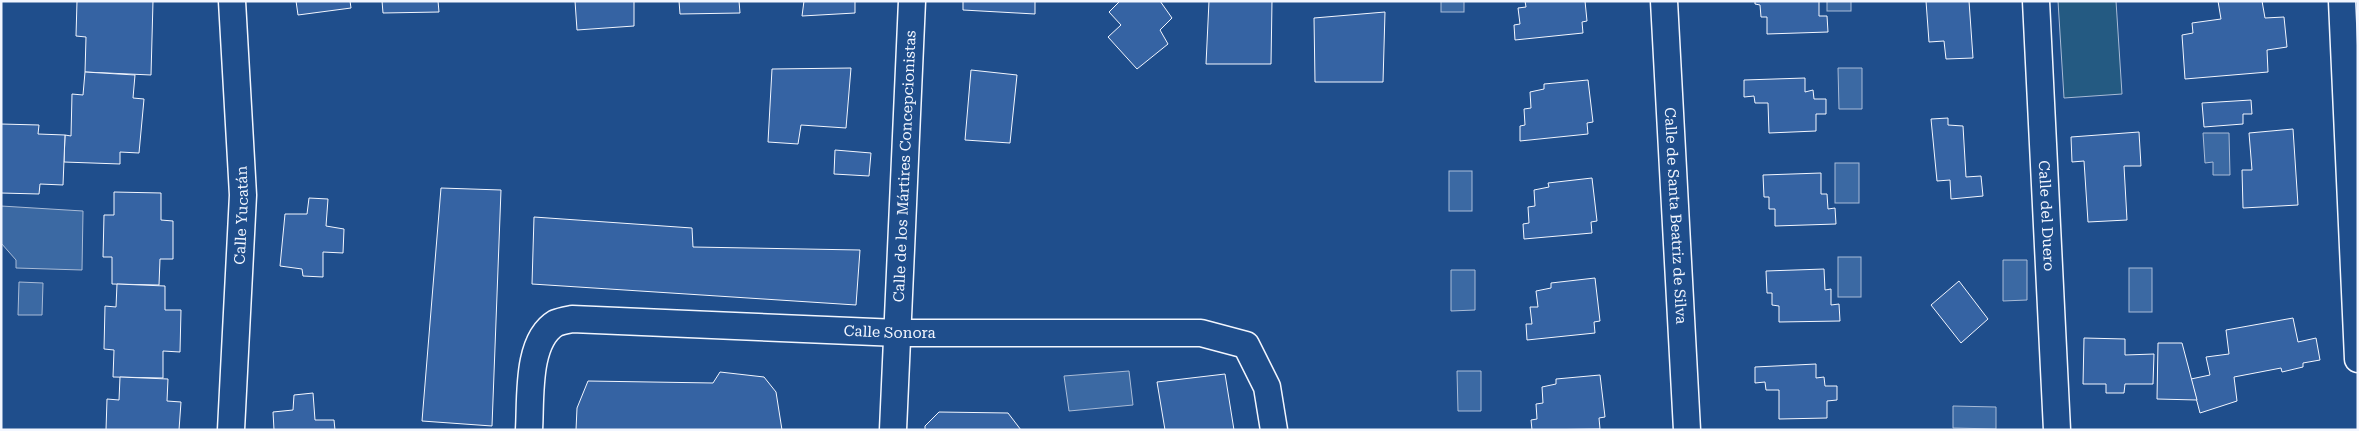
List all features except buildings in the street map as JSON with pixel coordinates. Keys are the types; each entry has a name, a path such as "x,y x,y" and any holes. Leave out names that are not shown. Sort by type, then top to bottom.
{"street":[{"name":"Calle Yucatán","path":"231,430 243,195 232,1"},
{"name":"Calle de los Mártires Concepcionistas","path":"894,430 912,1"},
{"name":"Calle de Santa Beatriz de Silva","path":"1664,1 1687,430"},
{"name":"Calle del Duero","path":"2036,1 2057,430"},
{"path":"2342,1 2358,359"},
{"name":"Calle Sonora","path":"529,430 534,359 542,336 557,322 572,319 898,333 1201,333 1246,345 1267,387 1274,430"}],"shaded area":[{"path":"1441,1 1464,1 1464,12 1441,12"},
{"path":"1827,1 1851,1 1851,11 1827,11"},
{"path":"2058,1 2116,1 2122,94 2064,98"},
{"path":"1838,68 1862,68 1862,109 1839,109"},
{"path":"2203,133 2229,133 2230,175 2213,175 2213,162 2205,163"},
{"path":"1835,163 1859,163 1859,203 1835,203"},
{"path":"1449,171 1472,171 1472,211 1449,211"},
{"path":"1,206 83,211 82,270 16,268 16,260 1,243"},
{"path":"1838,257 1861,257 1861,297 1838,297"},
{"path":"2003,260 2027,260 2027,300 2003,301"},
{"path":"2129,268 2152,268 2152,312 2129,312"},
{"path":"1451,270 1475,270 1475,310 1451,311"},
{"path":"19,282 43,283 42,315 18,315"},
{"path":"1129,371 1133,405 1069,411 1064,376"},
{"path":"1457,371 1481,371 1481,411 1458,411"},
{"path":"1953,406 1996,407 1996,429 1953,428"}]}
